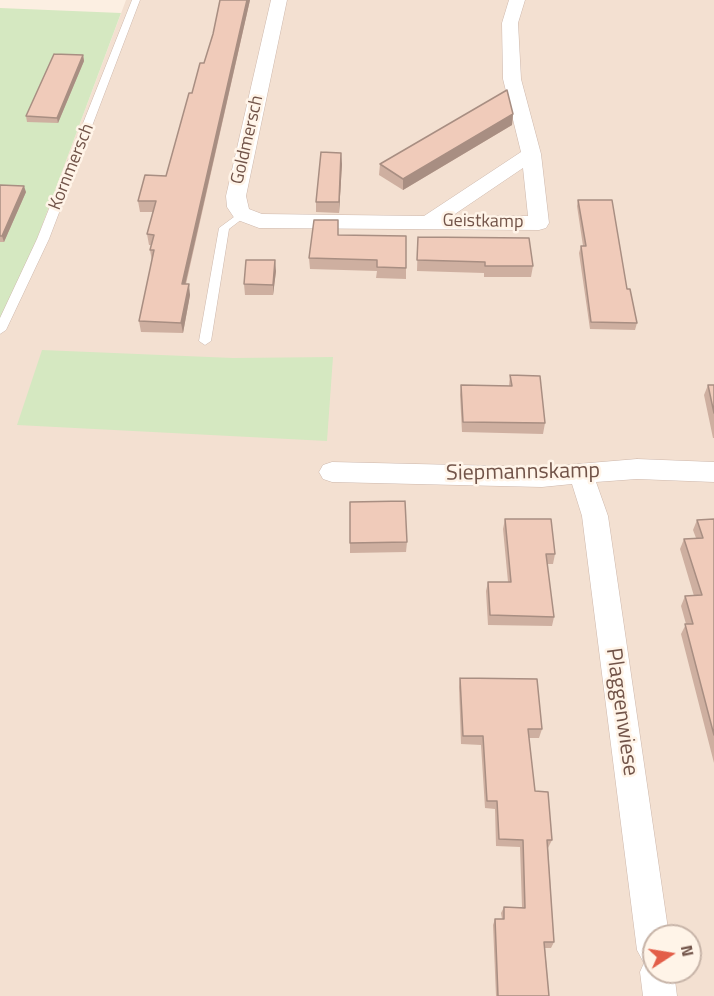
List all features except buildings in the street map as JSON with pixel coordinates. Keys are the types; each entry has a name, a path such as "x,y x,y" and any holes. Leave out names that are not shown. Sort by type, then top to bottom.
{"street":[{"name":"Goldmersch","path":"242,214 237,207 236,196 279,0"},
{"name":"Geistkamp","path":"242,214 259,220 539,222 531,154 512,79 510,23 517,0"},
{"name":"Geistkamp","path":"430,221 531,154"},
{"name":"Siepmannskamp","path":"332,472 542,477 637,469 714,472"},
{"name":"Plaggenwiese","path":"581,475 595,516 650,924"}],"lane":[{"name":"Kornmersch","path":"0,330 43,239 136,0"},
{"name":"Goldmersch","path":"205,341 224,228 242,214"}],"shaded area":[{"path":"126,0 714,0 714,996 0,996 0,320 37,239"}],"green space":[{"path":"0,8 121,13 37,239 0,320"},
{"path":"42,350 233,358 333,357 327,441 17,425"}]}
